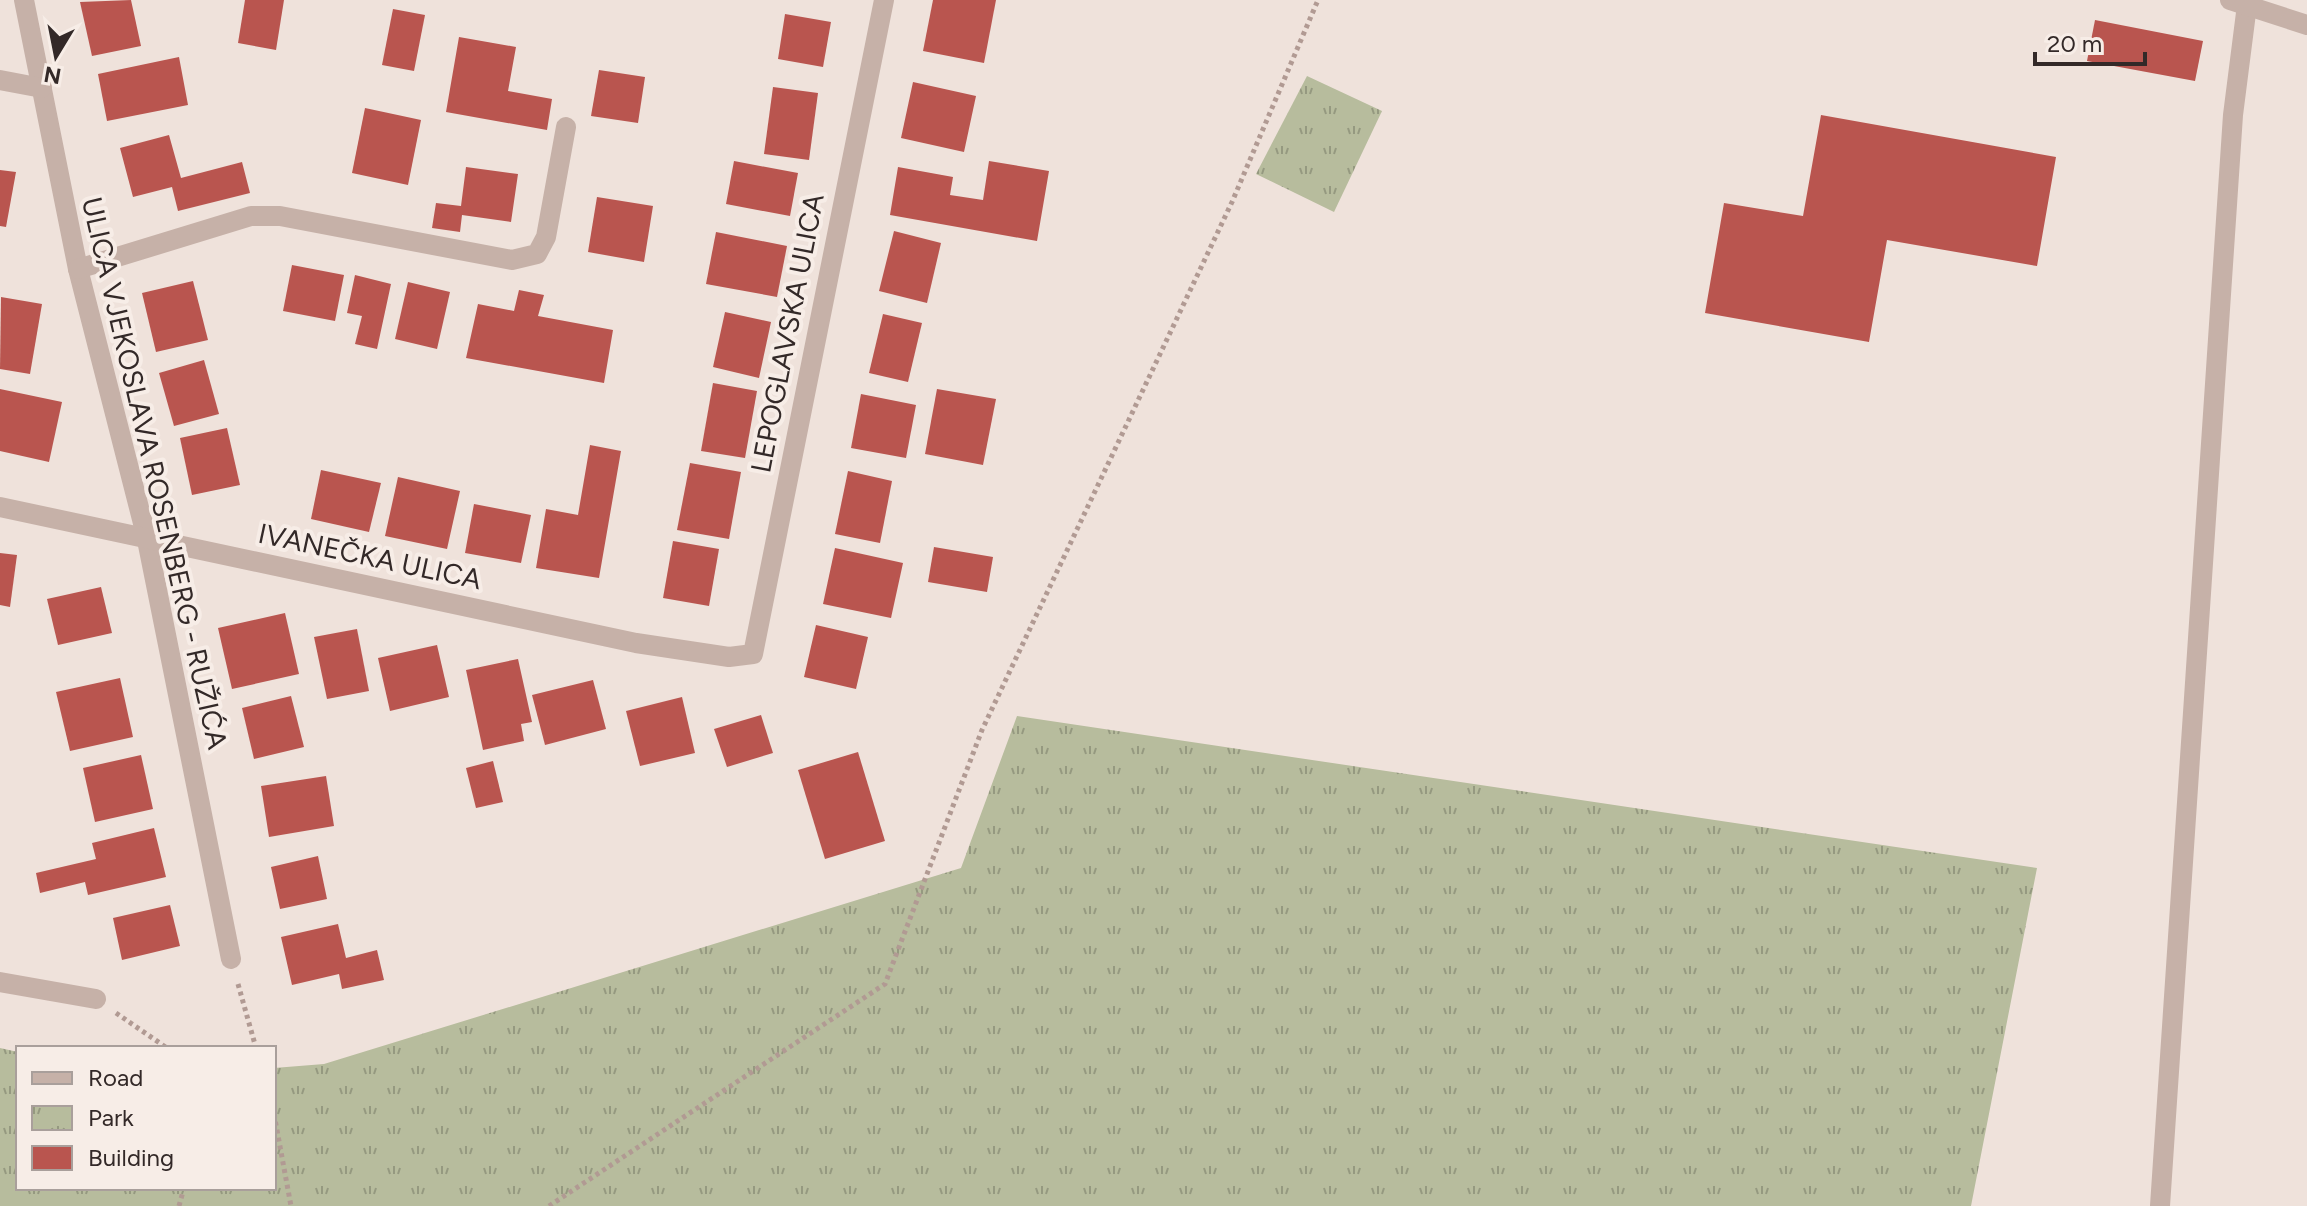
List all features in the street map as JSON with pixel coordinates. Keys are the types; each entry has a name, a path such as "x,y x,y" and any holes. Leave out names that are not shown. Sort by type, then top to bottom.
{"street":[{"name":"ULICA VJEKOSLAVA ROSENBERG - RUŽIĆA","path":"24,0 78,269 146,535 231,959"},
{"name":"LEPOGLAVSKA ULICA","path":"729,657 753,654 832,244 884,0"},
{"path":"2160,1206 2238,2 2307,25"},
{"path":"0,80 42,88"},
{"path":"78,269 251,216 280,216 512,260 537,254 546,237 566,127"},
{"name":"IVANEČKA ULICA","path":"0,507 146,535 621,640 729,657"},
{"path":"0,982 96,999"}],"path":[{"path":"549,1206 885,984 982,730 1232,202 1318,0"},
{"path":"231,959 255,1046"},
{"path":"96,999 164,1046"},
{"path":"276,1125 291,1206"}],"green space":[{"path":"1307,76 1382,111 1334,212 1256,174"},
{"path":"1017,716 2037,868 1971,1206 0,1206 0,1048 16,1052 16,1190 276,1190 276,1068 324,1064 961,868"}],"building":[{"path":"131,0 141,46 92,56 80,2"},
{"path":"245,0 284,0 276,50 238,43"},
{"path":"933,0 996,0 984,63 923,51"},
{"path":"393,9 425,15 414,71 382,65"},
{"path":"785,14 831,22 823,67 778,59"},
{"path":"2095,20 2203,41 2195,81 2087,61"},
{"path":"459,37 516,47 508,91 552,99 547,130 446,112"},
{"path":"179,57 188,105 107,121 98,74"},
{"path":"599,70 645,77 638,123 591,116"},
{"path":"913,82 976,96 964,152 901,138"},
{"path":"773,87 818,93 809,160 764,154"},
{"path":"365,108 421,120 408,185 352,173"},
{"path":"1821,115 2056,157 2037,266 1887,240 1869,342 1705,313 1724,203 1803,216"},
{"path":"169,135 181,178 242,162 250,193 178,211 172,187 133,197 120,148"},
{"path":"734,161 798,173 790,216 726,204"},
{"path":"989,161 1049,171 1037,241 890,215 898,167 953,177 950,195 983,200"},
{"path":"466,167 518,174 511,222 462,215 460,232 432,228 436,203 461,206"},
{"path":"0,170 16,172 6,227 0,226"},
{"path":"597,197 653,206 644,262 588,252"},
{"path":"894,231 941,243 927,303 879,291"},
{"path":"716,232 787,246 777,297 706,284"},
{"path":"292,265 344,275 335,321 283,311"},
{"path":"355,275 391,284 377,349 355,344 362,316 347,313"},
{"path":"193,281 208,340 156,352 142,293"},
{"path":"408,282 450,292 437,349 395,339"},
{"path":"519,290 544,295 538,316 613,330 604,383 466,358 478,304 514,311"},
{"path":"1,297 42,304 30,374 0,369"},
{"path":"725,312 771,322 759,378 713,367"},
{"path":"883,314 922,323 908,382 869,373"},
{"path":"204,360 219,414 174,426 159,373"},
{"path":"713,383 757,391 745,458 701,451"},
{"path":"0,389 62,402 49,462 0,451"},
{"path":"937,389 996,399 983,465 925,454"},
{"path":"861,394 916,405 906,458 851,448"},
{"path":"227,428 240,485 192,495 180,438"},
{"path":"590,445 621,451 599,578 536,568 546,509 578,515"},
{"path":"690,463 741,472 729,539 677,530"},
{"path":"321,470 381,483 369,532 311,519"},
{"path":"848,471 892,481 880,543 835,534"},
{"path":"398,477 460,491 447,549 385,536"},
{"path":"474,504 531,515 521,563 465,553"},
{"path":"673,541 719,549 709,606 663,598"},
{"path":"934,547 993,557 987,592 928,582"},
{"path":"835,548 903,563 891,618 823,604"},
{"path":"0,553 17,555 10,607 0,605"},
{"path":"101,587 112,633 58,645 47,599"},
{"path":"285,613 299,674 232,689 218,628"},
{"path":"816,625 868,637 856,689 804,677"},
{"path":"357,629 369,691 327,699 314,637"},
{"path":"437,645 449,697 390,711 378,658"},
{"path":"518,659 532,722 521,724 524,741 483,750 466,670"},
{"path":"120,678 133,737 70,751 56,692"},
{"path":"593,680 606,729 545,745 532,695"},
{"path":"291,696 304,747 254,759 242,708"},
{"path":"682,697 695,753 640,766 626,711"},
{"path":"761,715 773,753 727,767 714,729"},
{"path":"858,752 885,841 825,859 798,770"},
{"path":"141,755 153,809 95,822 83,768"},
{"path":"493,761 503,802 476,808 466,768"},
{"path":"326,776 334,826 269,837 261,786"},
{"path":"154,828 166,877 88,895 85,882 40,893 36,873 96,859 92,843"},
{"path":"318,856 327,899 280,909 271,867"},
{"path":"170,905 180,946 122,960 113,918"},
{"path":"338,924 346,958 377,950 384,980 342,989 339,974 292,985 281,937"}]}
